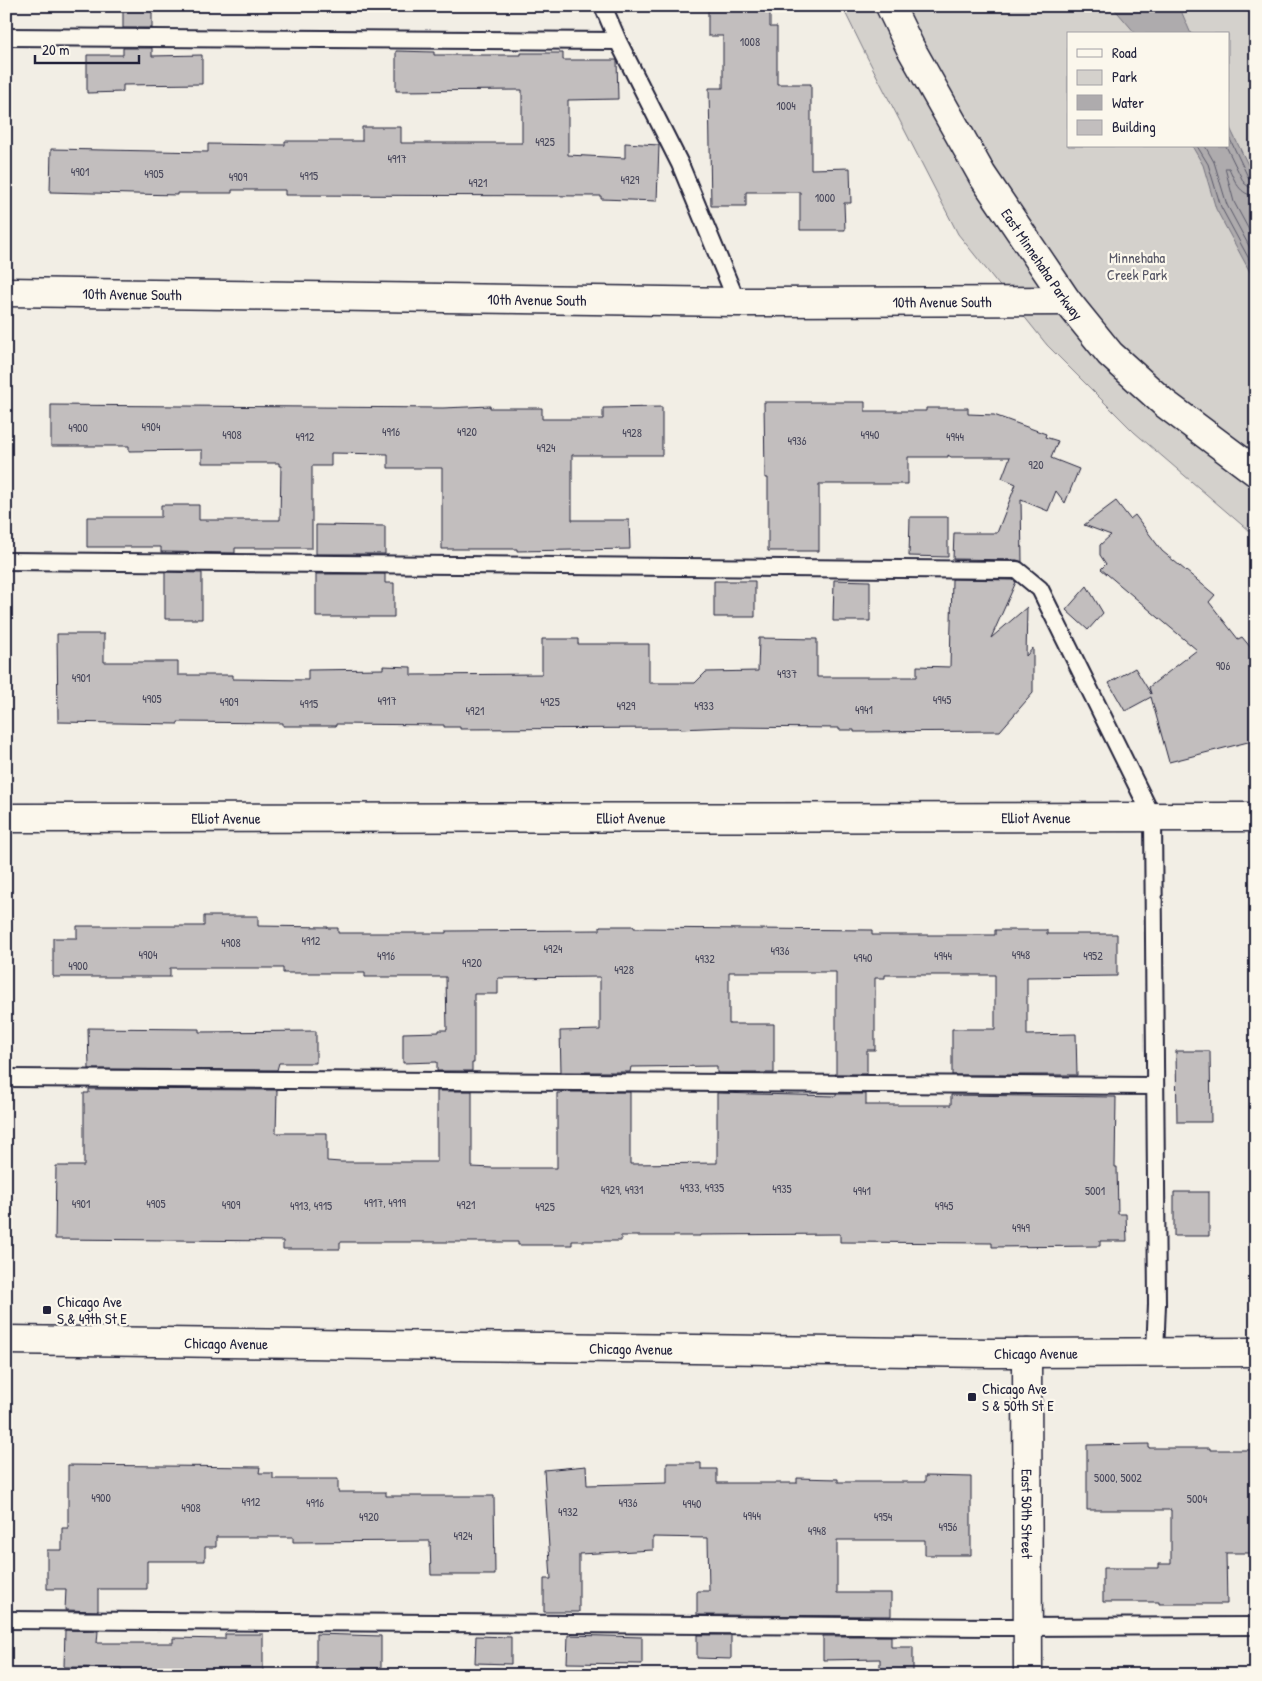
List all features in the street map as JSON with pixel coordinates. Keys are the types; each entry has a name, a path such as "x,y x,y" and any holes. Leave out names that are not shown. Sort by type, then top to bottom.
{"street":[{"name":"East Minnehaha Parkway","path":"890,6 910,47 982,175 1067,301 1110,354 1157,397 1256,472"},
{"name":"10th Avenue South","path":"6,292 737,302 1067,301"},
{"name":"Elliot Avenue","path":"6,818 1256,818"},
{"name":"Chicago Avenue","path":"6,1340 1027,1353 1256,1352"},
{"name":"East 50th Street","path":"1027,1353 1028,1675"}],"lane":[{"path":"603,6 618,41 680,164 737,302"},
{"path":"6,37 618,41"},
{"path":"6,561 1017,570 1040,590 1153,818 1157,1304 1155,1353"},
{"path":"6,1078 1154,1086"},
{"path":"6,1620 1028,1627 1256,1626"}],"green space":[{"name":"Minnehaha Creek Park","path":"842,6 1256,6 1256,537 1134,432 1047,345 958,234"}],"water":[{"path":"1112,6 1179,6 1190,32 1134,32"},
{"path":"1230,128 1256,181 1256,283 1216,209 1203,165 1193,148 1230,148"}],"building":[{"path":"123,6 152,6 152,28 123,28"},
{"path":"708,6 770,6 770,27 777,27 777,84 811,84 811,169 850,168 851,203 844,203 845,230 800,230 800,192 746,192 746,206 711,206 709,88 723,88 723,36 708,36"},
{"path":"123,48 152,48 152,56 202,55 202,84 123,85 123,92 87,93 87,55 123,55"},
{"path":"396,51 434,52 434,55 563,53 563,60 617,60 618,99 568,100 568,155 625,158 625,143 659,145 657,201 601,199 601,196 285,195 285,190 232,190 232,193 177,193 177,195 50,192 51,149 208,152 208,144 285,145 285,141 362,141 362,127 401,127 401,143 522,143 522,90 396,91"},
{"path":"764,402 865,402 865,411 926,411 926,408 968,408 968,414 994,415 1046,434 1045,437 1058,441 1051,458 1079,469 1065,503 1056,491 1048,511 1021,500 1022,562 1017,560 953,559 954,533 997,533 1016,484 1002,478 1010,457 951,457 948,455 948,457 908,457 908,484 819,484 819,551 768,551 768,478 765,478"},
{"path":"51,405 443,408 490,406 490,408 542,408 542,419 603,419 603,408 662,407 662,455 572,455 572,520 629,520 630,549 517,551 517,549 442,549 442,468 388,468 388,454 331,453 331,466 312,466 312,548 235,548 235,553 161,552 161,547 87,547 87,517 161,517 161,505 199,505 199,520 280,520 281,466 279,466 279,463 202,463 202,450 129,451 129,446 51,446"},
{"path":"1116,501 1130,519 1135,515 1162,551 1215,595 1209,602 1238,639 1242,637 1256,654 1256,740 1169,762 1151,697 1125,711 1109,683 1135,668 1151,694 1149,687 1197,650 1101,569 1106,564 1100,555 1100,545 1111,535 1084,525"},
{"path":"910,517 948,517 948,557 909,556"},
{"path":"316,525 385,526 385,554 316,554"},
{"path":"165,572 202,573 202,619 165,619"},
{"path":"316,574 385,574 385,583 394,583 394,617 316,617"},
{"path":"952,579 1013,580 1016,582 991,638 1027,607 1026,656 1033,648 1033,693 1000,731 854,732 854,730 839,730 839,728 727,727 681,729 460,729 460,727 444,727 444,725 336,724 336,726 283,726 283,723 58,722 57,634 104,634 104,662 178,662 178,675 233,675 233,679 308,680 308,670 383,669 383,666 411,667 411,675 542,674 542,639 578,639 578,644 649,644 649,683 695,683 706,672 758,671 759,638 817,639 817,677 917,677 917,666 950,667"},
{"path":"834,580 870,581 870,621 833,621"},
{"path":"714,581 755,581 755,617 714,617"},
{"path":"1087,586 1103,613 1088,630 1066,610"},
{"path":"204,916 258,916 258,926 328,927 338,928 338,933 600,930 600,926 634,926 634,928 872,930 872,935 995,935 995,930 1047,930 1047,934 1117,934 1117,976 1027,977 1027,1035 1076,1034 1077,1075 952,1075 952,1029 995,1029 995,975 885,975 885,978 875,978 875,1050 867,1050 867,1074 836,1074 836,972 729,972 729,1024 774,1024 774,1073 717,1073 717,1066 631,1067 630,1072 561,1072 560,1031 600,1030 600,977 498,978 498,994 474,994 474,1063 472,1063 472,1071 437,1071 437,1062 403,1063 403,1033 447,1030 446,977 365,977 365,973 283,973 283,968 170,968 170,977 53,977 53,938 77,938 77,926 204,926"},
{"path":"88,1028 199,1029 199,1032 316,1031 316,1063 279,1063 277,1070 89,1069"},
{"path":"1176,1051 1210,1051 1211,1122 1177,1122"},
{"path":"89,1089 277,1090 276,1133 327,1133 327,1161 340,1162 437,1162 437,1091 472,1091 472,1167 492,1168 557,1168 557,1093 561,1092 630,1092 630,1164 717,1163 717,1093 836,1096 836,1094 866,1094 866,1105 951,1105 951,1095 1116,1097 1115,1167 1117,1167 1118,1214 1126,1214 1127,1241 1100,1241 1100,1246 992,1247 992,1243 840,1242 840,1234 700,1235 621,1236 621,1241 572,1241 572,1245 518,1245 518,1242 340,1242 340,1249 283,1249 283,1241 55,1239 56,1166 84,1166 84,1093 89,1093"},
{"path":"1174,1192 1209,1192 1209,1236 1174,1236"},
{"path":"1149,1444 1149,1448 1256,1450 1256,1553 1226,1553 1227,1604 1103,1602 1103,1568 1159,1568 1159,1564 1171,1564 1171,1510 1087,1510 1087,1445"},
{"path":"667,1463 701,1463 701,1469 717,1469 717,1483 797,1483 797,1478 838,1479 838,1482 925,1482 925,1476 971,1477 971,1555 925,1555 925,1540 837,1540 837,1593 891,1593 891,1616 697,1615 697,1591 709,1591 708,1538 653,1537 653,1550 579,1554 579,1612 544,1612 544,1579 551,1579 544,1470 586,1466 587,1485 667,1483"},
{"path":"68,1465 260,1467 259,1473 273,1473 273,1479 338,1479 338,1492 386,1492 386,1496 494,1496 495,1575 431,1575 430,1541 293,1542 293,1537 216,1537 216,1547 205,1547 205,1561 147,1561 147,1589 98,1589 98,1611 65,1610 66,1589 47,1589 47,1550 62,1550 62,1528 68,1528"},
{"path":"65,1630 98,1631 97,1643 173,1643 173,1638 225,1639 225,1634 263,1634 263,1675 225,1675 225,1671 148,1669 148,1675 121,1675 121,1668 64,1667"},
{"path":"316,1634 381,1636 381,1668 350,1668 350,1675 316,1675"},
{"path":"568,1635 642,1637 642,1664 567,1663"},
{"path":"697,1635 731,1635 731,1659 697,1658"},
{"path":"476,1636 511,1637 511,1664 475,1663"},
{"path":"823,1636 891,1636 891,1647 913,1647 913,1675 880,1675 880,1659 823,1660"}],"place":[{"name":"Chicago Ave S & 49th St E","path":"47,1310"},
{"name":"Chicago Ave S & 50th St E","path":"972,1397"}]}
